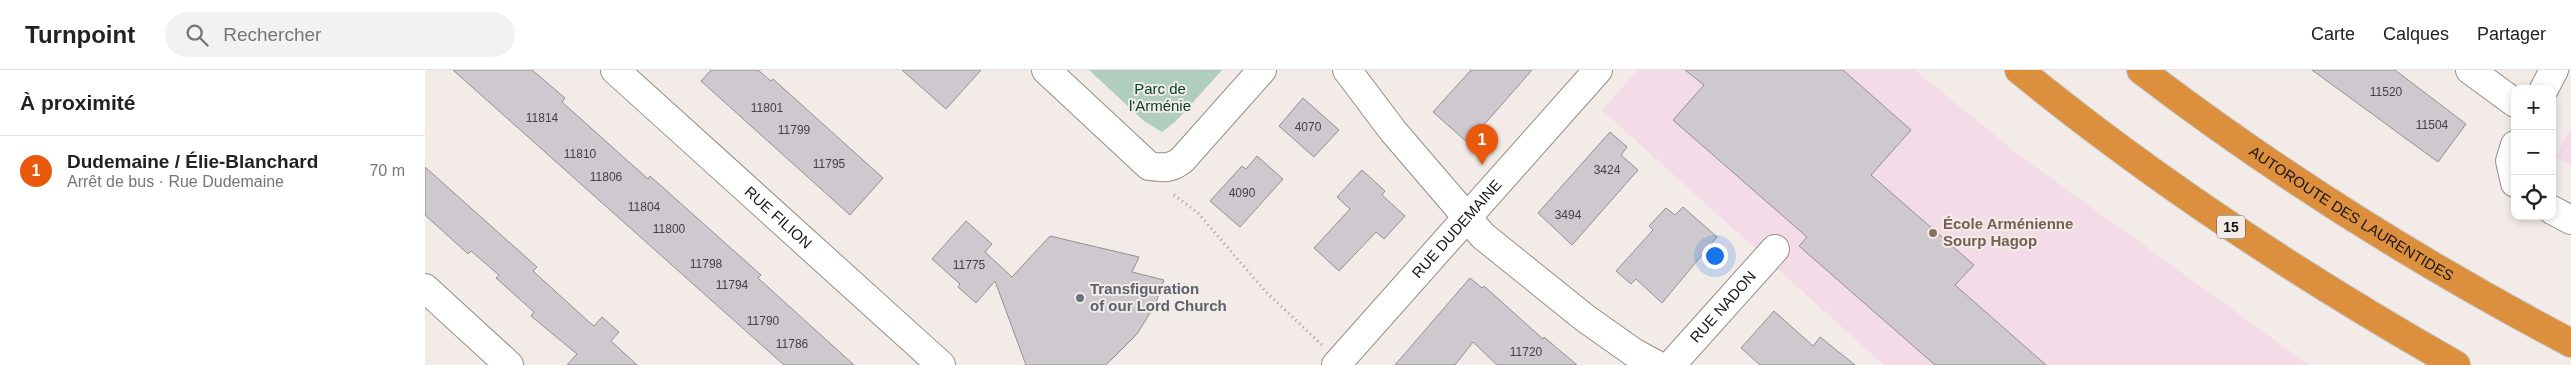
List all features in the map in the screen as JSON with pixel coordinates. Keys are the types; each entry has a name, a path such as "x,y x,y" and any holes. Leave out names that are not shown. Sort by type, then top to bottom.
{"highway":[{"name":"15","path":"2019,70 2143,165 2247,238 2387,325 2456,365"},
{"name":"AUTOROUTE DES LAURENTIDES","path":"2141,70 2260,156 2362,223 2477,292 2571,343"}],"street":[{"name":"RUE FILION","path":"615,70 941,365"},
{"path":"1046,70 1149,166 1169,168 1183,160 1262,70"},
{"path":"1347,70 1393,131 1491,244 1546,289 1633,352 1657,365"},
{"name":"RUE DUDEMAINE","path":"1330,356 1468,217 1598,70"},
{"path":"2470,70 2511,100"},
{"path":"2546,85 2554,70"},
{"path":"2556,212 2571,220"},
{"name":"RUE NADON","path":"1671,365 1775,249"},
{"path":"425,288 509,365"}],"path":[{"path":"1175,195 1198,213 1280,308 1330,356"}],"shaded area":[{"name":"École Arménienne Sourp Hagop","path":"1638,70 1915,70 2015,152 2309,365 1884,365 1602,110"},
{"path":"2571,128 2571,165 2556,158"}],"green space":[{"name":"Parc de l'Arménie","path":"1089,70 1222,70 1176,121 1162,132 1144,121"}],"building":[{"path":"453,70 532,70 565,98 562,102 610,145 648,179 650,176 761,275 758,278 854,365 784,365"},
{"path":"711,70 758,70 771,81 773,79 883,178 850,215 701,81"},
{"path":"902,70 981,70 946,109"},
{"path":"1471,70 1532,70 1468,143 1433,112"},
{"path":"1685,70 1843,70 1911,130 1871,175 1974,265 1955,285 2046,365 1935,365 1799,246 1807,237 1673,120 1704,85"},
{"path":"2312,70 2395,70 2466,124 2438,162"},
{"path":"1303,98 1339,130 1314,157 1279,126"},
{"path":"1610,132 1627,147 1621,155 1638,170 1572,245 1538,213"},
{"path":"1257,156 1283,179 1240,227 1210,201 1242,166 1246,169"},
{"path":"425,167 537,267 533,271 589,322 594,326 602,317 619,332 611,341 637,365 567,365 577,354 531,316 534,312 496,278 499,275 471,251 468,254 425,215"},
{"path":"1362,170 1385,191 1382,195 1405,216 1384,239 1376,232 1339,271 1314,248 1350,209 1337,197"},
{"path":"1683,207 1717,237 1662,303 1636,279 1631,284 1616,271 1653,230 1649,226 1666,208 1675,215"},
{"name":"Transfiguration of our Lord Church","path":"966,221 992,244 985,252 1012,277 1050,236 1139,257 1132,272 1164,280 1155,305 1137,334 1106,365 1026,365 995,281 976,303 958,287 960,284 932,259"},
{"path":"1470,278 1482,288 1484,286 1543,339 1544,337 1577,365 1497,365 1473,342 1455,365 1395,365"},
{"path":"1774,311 1813,346 1820,337 1855,365 1760,365 1741,348"}],"place":[{"name":"Dudemaine / Élie-Blanchard","path":"1482,165"},
{"name":"École Arménienne Sourp Hagop","path":"1933,233"},
{"name":"Transfiguration of our Lord Church","path":"1080,298"}]}
